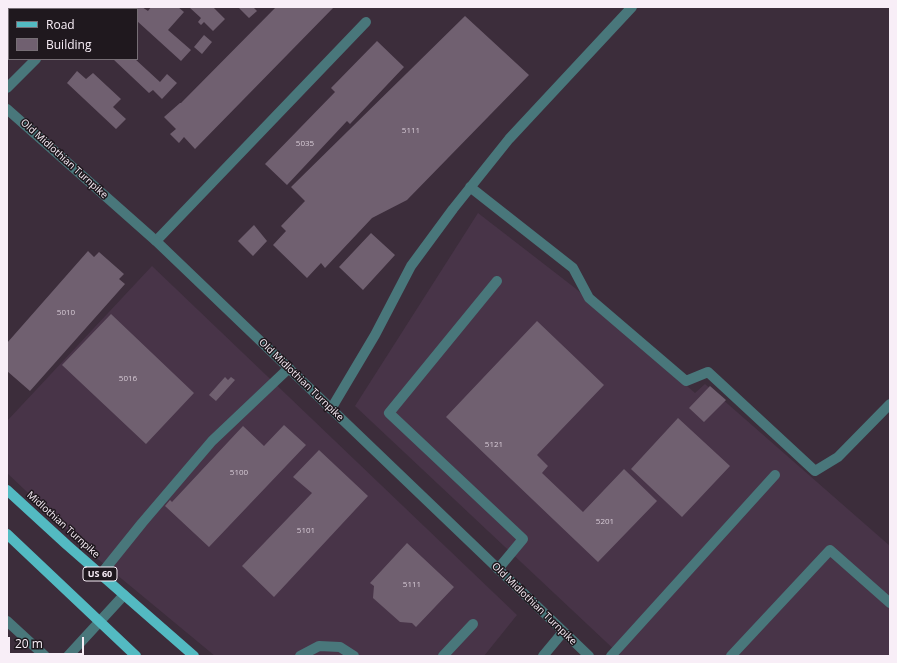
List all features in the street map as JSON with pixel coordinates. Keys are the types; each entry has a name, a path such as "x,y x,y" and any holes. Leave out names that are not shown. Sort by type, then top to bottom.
{"main road":[{"name":"Midlothian Turnpike","path":"7,490 194,656"},
{"path":"7,534 136,656"}],"street":[{"path":"331,409 375,335 411,266 509,139 632,7"},
{"path":"156,241 366,22"},
{"path":"7,88 35,60"},
{"name":"Old Midlothian Turnpike","path":"7,109 156,241 589,656"},
{"path":"470,188 573,268 589,298 686,381 708,372 815,471 838,457 890,404"},
{"path":"497,281 389,413 523,539 498,569"},
{"path":"101,574 142,523 212,441 289,368"},
{"path":"611,656 775,474"},
{"path":"731,656 830,550 890,603"},
{"path":"68,656 124,595"},
{"path":"7,621 45,656"},
{"path":"444,656 473,624"},
{"path":"543,656 563,632"},
{"path":"300,656 319,646 340,647 354,656"}],"shaded area":[{"path":"478,213 575,288 695,393 705,384 890,546 890,656 621,656 355,406"},
{"path":"152,266 517,615 484,656 215,656 99,560 7,473 7,421"}],"building":[{"path":"142,7 148,11 151,7 178,7 184,12 168,30 191,50 181,61 138,22 138,8"},
{"path":"189,7 213,7 225,19 213,31 204,22 201,25 198,22 201,18"},
{"path":"253,7 257,11 249,18 239,8"},
{"path":"276,7 334,7 195,149 184,137 179,143 170,134 176,129 164,117 181,103"},
{"path":"465,16 529,75 407,200 372,218 325,268 321,263 307,278 273,245 286,231 281,226 305,201 291,187"},
{"path":"204,35 212,42 202,54 194,47"},
{"path":"377,41 404,67 350,124 347,121 287,185 265,164 335,92 331,88"},
{"path":"114,60 136,60 160,82 167,74 177,83 162,99 153,90 149,93"},
{"path":"77,71 86,79 93,73 121,99 113,107 126,119 116,129 67,83"},
{"path":"254,225 267,241 253,256 238,241"},
{"path":"371,233 395,255 363,290 339,267"},
{"path":"88,251 94,257 99,252 124,274 119,279 125,284 30,391 7,371 7,343"},
{"path":"111,314 194,393 146,444 62,365"},
{"path":"537,321 604,385 537,455 548,466 542,473 583,512 624,469 657,501 598,562 446,417"},
{"path":"225,377 228,380 231,377 235,380 216,401 209,395"},
{"path":"710,386 726,400 704,422 689,408"},
{"path":"678,418 730,466 682,517 631,469"},
{"path":"284,425 306,445 209,547 165,506 170,500 172,502 243,426 264,446"},
{"path":"319,450 368,496 274,597 242,566 312,493 293,477"},
{"path":"407,543 454,587 416,627 412,623 400,622 373,598 374,586 370,583"}]}
